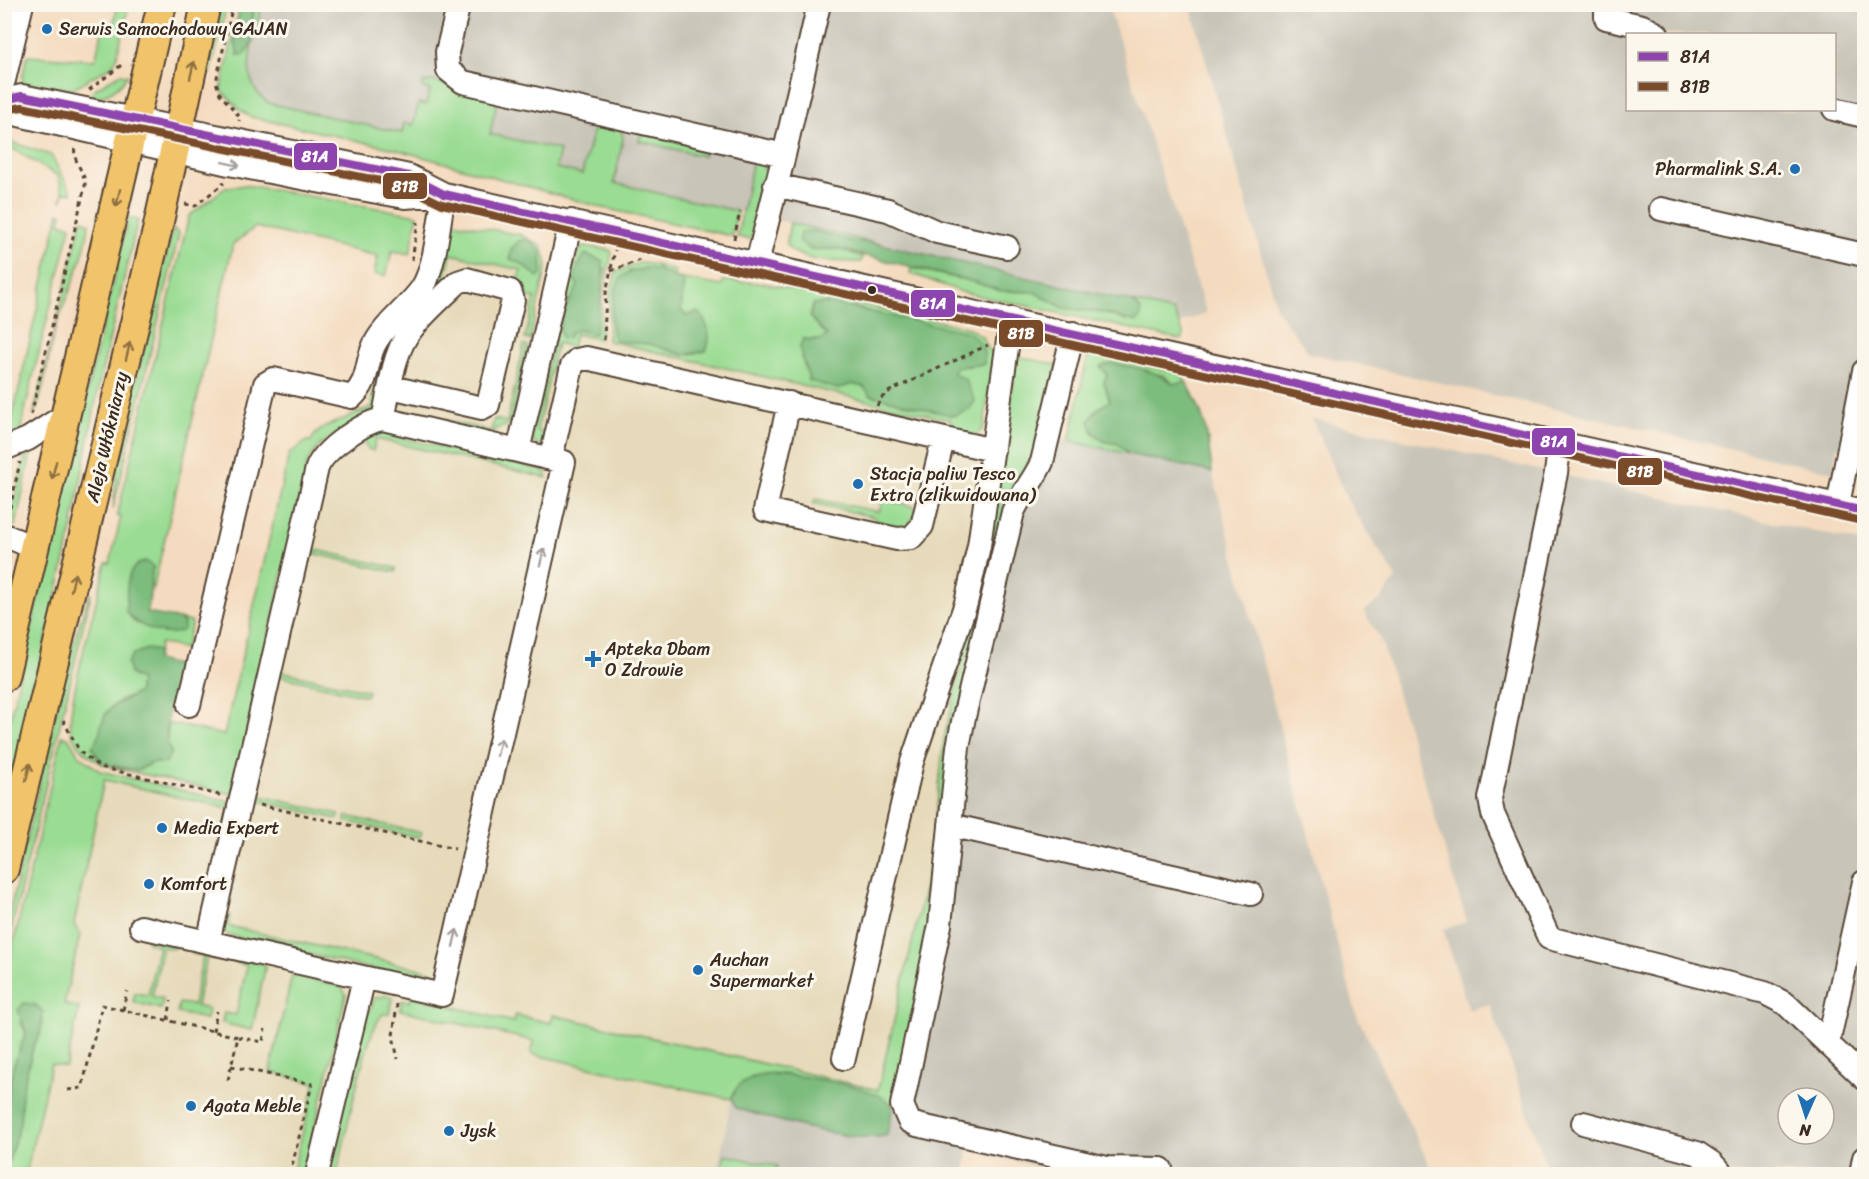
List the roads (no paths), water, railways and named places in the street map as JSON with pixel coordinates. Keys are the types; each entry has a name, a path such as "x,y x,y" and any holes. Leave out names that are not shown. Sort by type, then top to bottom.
{"main road":[{"path":"4,677 162,4"},
{"name":"Aleja Włókniarzy","path":"4,869 206,4"}],"street":[{"path":"4,80 22,4"},
{"path":"459,4 447,52 448,70 463,82 784,155"},
{"path":"757,263 819,4"},
{"path":"1606,4 1606,18 1642,26 1655,33"},
{"path":"4,100 22,96 134,130"},
{"path":"4,107 19,115 134,130 176,139 405,197 444,194 571,221 1864,511"},
{"path":"1836,109 1864,116"},
{"path":"775,185 888,210 937,232 1007,247"},
{"path":"189,705 265,384 273,379 352,397 360,390 365,383 377,339 416,296 426,279 444,194"},
{"path":"1661,209 1864,255"},
{"path":"518,451 571,221"},
{"path":"383,419 391,387 406,337 458,282 467,279 510,291 513,300 488,405 482,408 391,387"},
{"path":"844,1058 912,762 966,603 984,523 1011,319"},
{"path":"1073,333 1042,462 1035,479 1012,512 958,747 940,925 903,1096 904,1114 909,1121 917,1125 1107,1168 1161,1169"},
{"path":"141,927 442,995 557,460 572,366 581,358 590,358 993,450"},
{"path":"1838,505 1864,371"},
{"path":"789,403 765,510 897,539 911,538 922,526 942,440"},
{"path":"4,450 25,441 67,414"},
{"path":"208,942 317,468 330,449 371,423 383,419 557,460"},
{"path":"1560,442 1556,473 1490,799 1493,814 1550,938 1764,993 1786,1004 1864,1078"},
{"path":"6,529 35,549"},
{"path":"950,825 1251,894"},
{"path":"1828,1044 1864,882"},
{"path":"317,1174 364,978"},
{"path":"1583,1123 1696,1153 1712,1163 1722,1174"},
{"path":"1861,1174 1864,1158"}],"place":[{"name":"Serwis Samochodowy GAJAN","path":"47,29"},
{"name":"Pharmalink S.A.","path":"1795,169"},
{"name":"Stacja paliw Tesco Extra (zlikwidowana)","path":"858,484"},
{"name":"Apteka Dbam O Zdrowie","path":"593,659"},
{"name":"Media Expert","path":"162,828"},
{"name":"Komfort","path":"149,884"},
{"name":"Auchan Supermarket","path":"698,970"},
{"name":"Agata Meble","path":"191,1106"},
{"name":"Jysk","path":"449,1131"}]}
